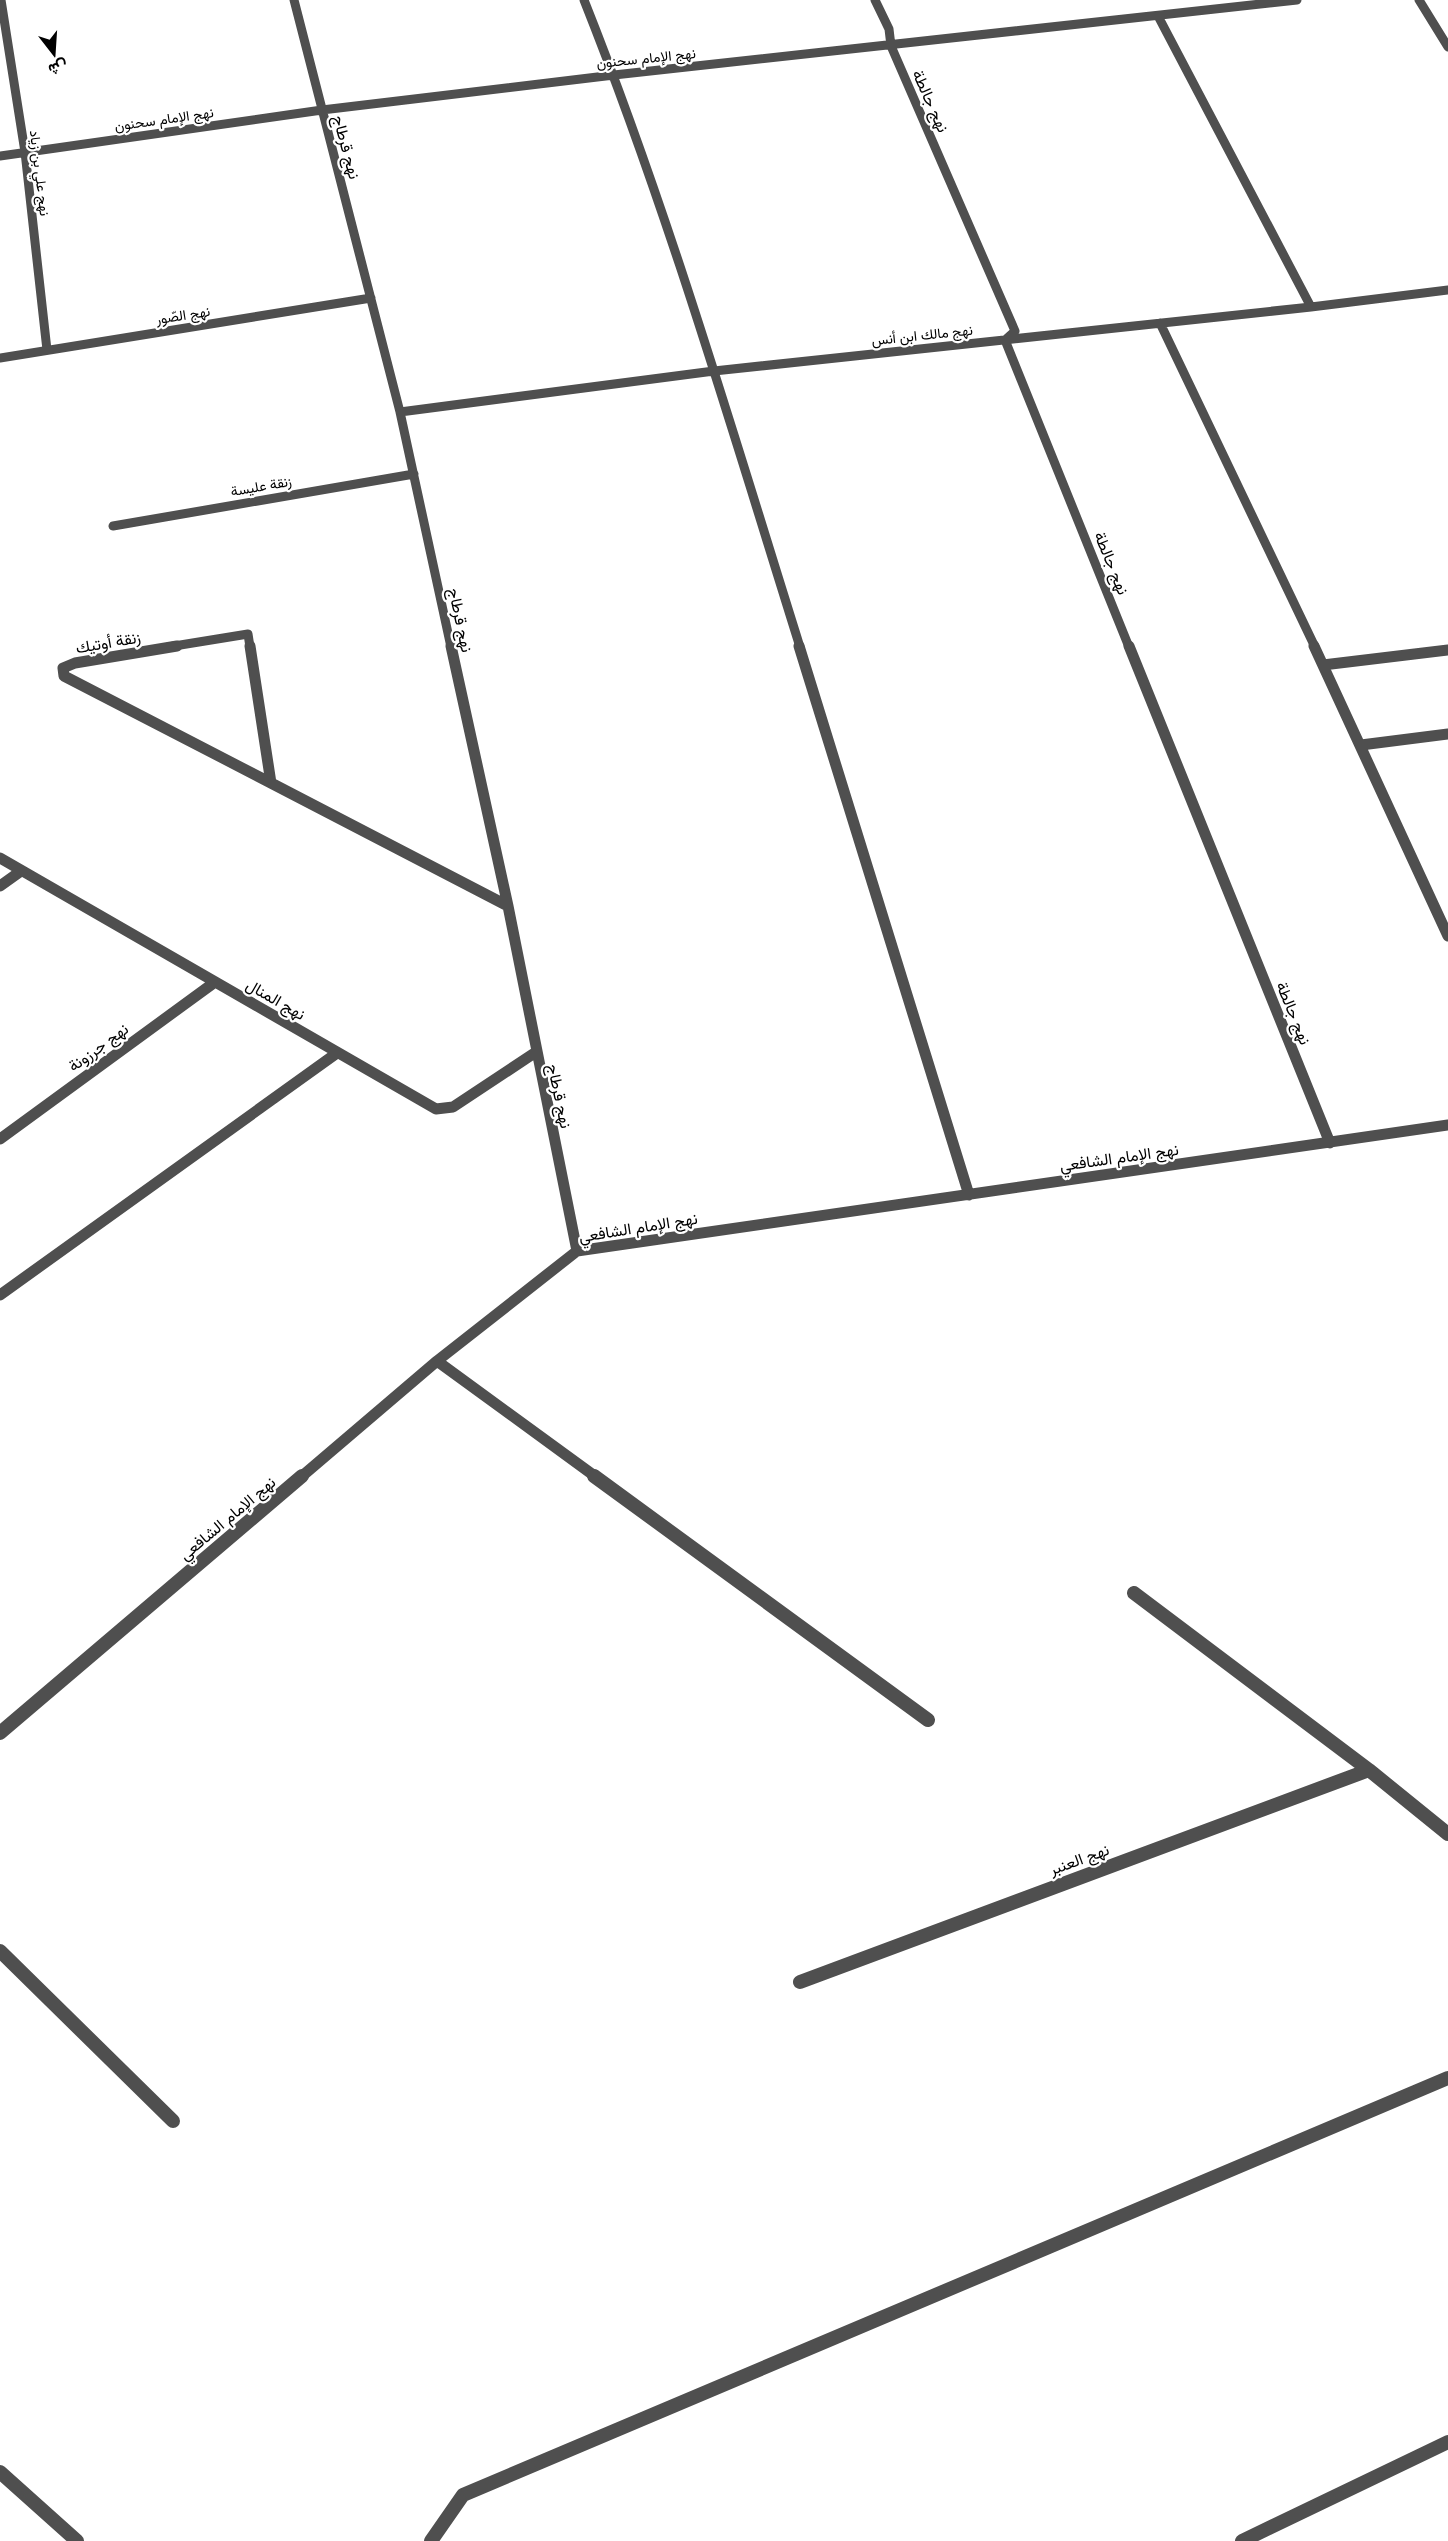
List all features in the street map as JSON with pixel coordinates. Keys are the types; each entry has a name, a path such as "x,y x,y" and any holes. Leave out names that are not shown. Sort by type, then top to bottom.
{"street":[{"name":"نهج علي بن زياد","path":"1,0 25,152 47,350"},
{"name":"نهج قرطاج","path":"294,0 400,412 508,906 577,1251"},
{"path":"584,0 614,75 714,371 969,1195"},
{"name":"نهج جالطة","path":"874,0 889,29 891,46 1015,331 1005,340 1330,1143"},
{"name":"نهج الإمام سحنون","path":"0,156 322,110 614,75 1297,0"},
{"path":"1419,0 1448,47"},
{"path":"1158,16 1311,307"},
{"name":"نهج مالك ابن أنس","path":"400,412 714,371 1311,307 1448,290"},
{"name":"نهج الصّور","path":"0,358 370,298"},
{"path":"1160,323 1361,745 1448,936"},
{"name":"زنقة عليسة","path":"113,526 414,474"},
{"name":"زنقة أوتيك","path":"272,784 248,634 75,663 63,668 64,676 272,784 508,906"},
{"path":"1323,665 1448,650"},
{"path":"1361,745 1448,734"},
{"name":"نهج المنال","path":"0,858 428,1106 445,1109 453,1107 536,1052"},
{"path":"0,886 21,871"},
{"path":"1434,905 1448,903"},
{"name":"نهج جرزونة","path":"0,1139 215,982"},
{"path":"0,1295 337,1053"},
{"name":"نهج الإمام الشافعي","path":"0,1733 437,1361 577,1251 1448,1125"},
{"path":"437,1361 928,1720"},
{"path":"1134,1593 1370,1770 1448,1834"},
{"name":"نهج العنبر","path":"800,1982 1370,1770"},
{"path":"0,1951 173,2121"},
{"path":"431,2541 464,2495 1448,2078"},
{"path":"1242,2541 1448,2442"},
{"path":"0,2472 77,2541"}]}
